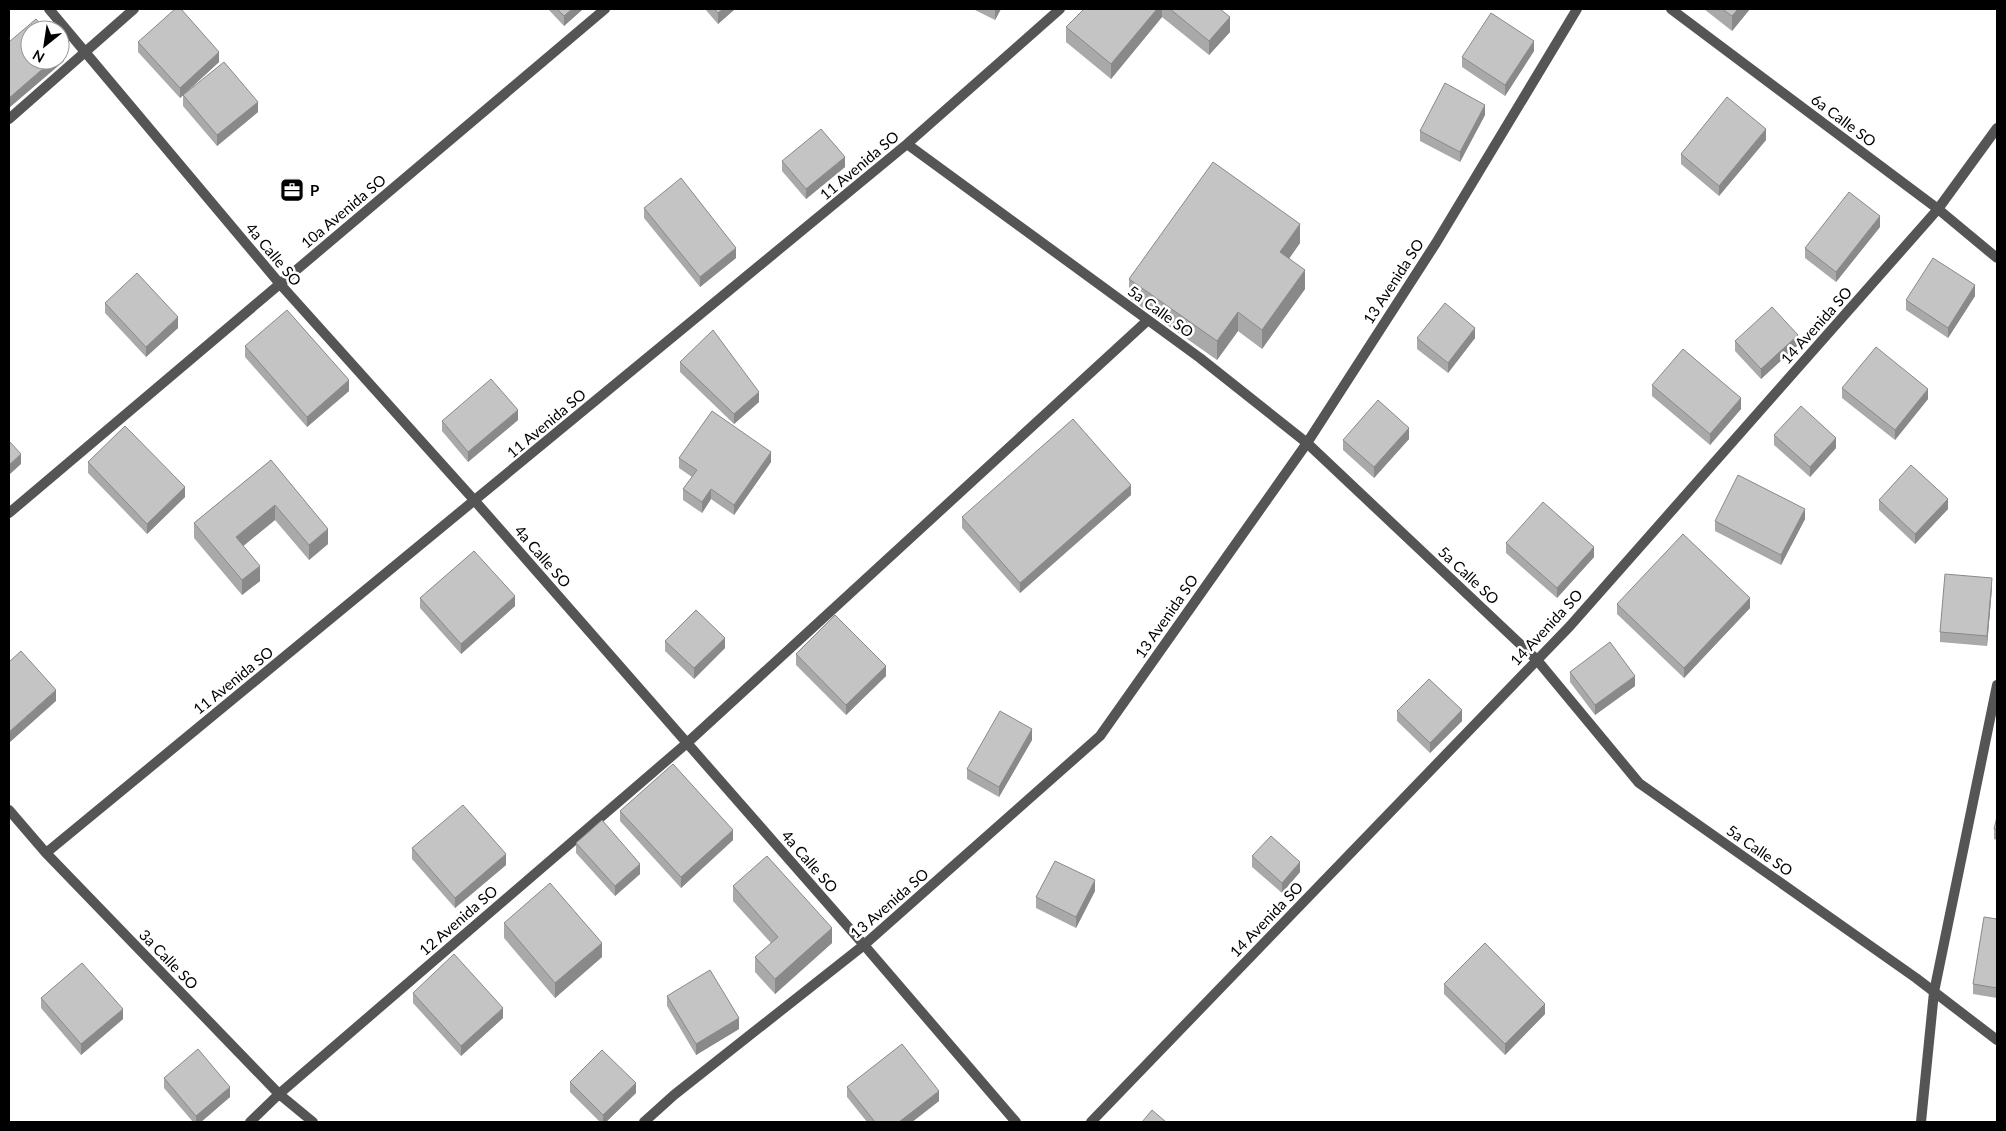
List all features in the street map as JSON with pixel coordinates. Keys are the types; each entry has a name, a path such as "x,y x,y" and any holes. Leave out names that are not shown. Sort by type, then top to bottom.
{"street":[{"name":"4a Calle SO","path":"49,9 280,284 475,501 864,945 1016,1122"},
{"path":"9,119 134,9"},
{"name":"10a Avenida SO","path":"9,513 605,9"},
{"name":"11 Avenida SO","path":"46,853 907,144 1060,9"},
{"name":"13 Avenida SO","path":"644,1122 674,1094 864,945 1100,736 1307,443 1436,243 1578,9"},
{"name":"6a Calle SO","path":"1670,9 1938,209 1997,258"},
{"name":"14 Avenida SO","path":"1091,1122 1570,626 1938,209 1997,128"},
{"name":"5a Calle SO","path":"907,144 1200,358 1307,443 1537,660 1638,783 1934,992 1997,1040"},
{"name":"12 Avenida SO","path":"250,1122 279,1094 687,743 1148,320"},
{"path":"1921,1122 1934,992 1997,685"},
{"name":"3a Calle SO","path":"9,810 46,853 279,1094 313,1122"}],"building":[{"path":"175,9 181,9 219,52 180,88 138,42"},
{"path":"557,9 572,9 564,16"},
{"path":"714,9 723,9 718,13"},
{"path":"1084,9 1157,9 1111,64 1066,27"},
{"path":"1170,9 1220,9 1230,17 1209,41"},
{"path":"1722,9 1738,9 1732,16"},
{"path":"1491,13 1534,41 1505,85 1462,57"},
{"path":"20,33 20,70 41,70 9,98 9,42"},
{"path":"224,62 258,102 217,135 183,95"},
{"path":"1445,83 1485,105 1460,152 1420,131"},
{"path":"1727,97 1766,129 1719,186 1681,154"},
{"path":"821,129 845,157 806,189 782,161"},
{"path":"1213,162 1300,224 1280,252 1305,270 1262,330 1238,312 1217,341 1129,279"},
{"path":"681,178 736,248 700,277 644,208"},
{"path":"1849,192 1880,216 1836,272 1805,248"},
{"path":"1933,258 1975,285 1948,328 1906,300"},
{"path":"137,273 178,317 146,347 105,303"},
{"path":"1445,303 1475,328 1448,363 1417,338"},
{"path":"1772,307 1798,335 1761,369 1735,341"},
{"path":"287,310 349,380 307,417 245,346"},
{"path":"713,330 759,392 734,414 680,362"},
{"path":"1876,347 1928,389 1895,430 1842,388"},
{"path":"1683,349 1741,398 1710,434 1652,385"},
{"path":"491,379 518,410 468,452 442,421"},
{"path":"1378,400 1409,428 1374,467 1343,440"},
{"path":"1801,406 1836,438 1810,467 1774,435"},
{"path":"712,411 771,452 734,505 711,489 702,502 683,489 697,470 679,458"},
{"path":"1073,419 1131,485 1020,583 962,517"},
{"path":"125,426 185,487 147,524 88,462"},
{"path":"9,441 21,454 9,465"},
{"path":"271,460 328,529 309,545 275,505 236,537 260,566 242,580 194,523"},
{"path":"1911,465 1948,499 1915,534 1879,500"},
{"path":"1738,475 1805,509 1781,555 1715,521"},
{"path":"1543,502 1594,547 1557,588 1506,543"},
{"path":"1683,534 1750,598 1684,668 1617,604"},
{"path":"474,551 515,596 461,644 420,598"},
{"path":"1945,574 1992,578 1987,636 1940,632"},
{"path":"696,610 725,638 694,668 665,641"},
{"path":"835,615 886,666 846,705 796,654"},
{"path":"1610,642 1635,676 1595,705 1570,672"},
{"path":"21,651 56,690 9,732 9,662"},
{"path":"1429,679 1462,710 1430,743 1397,711"},
{"path":"1000,711 1032,729 999,787 967,769"},
{"path":"673,764 733,830 681,877 620,811"},
{"path":"463,805 506,854 455,898 412,848"},
{"path":"1997,817 1997,830 1994,829"},
{"path":"602,820 640,864 615,886 576,843"},
{"path":"1271,836 1300,862 1282,883 1252,856"},
{"path":"767,856 832,928 775,979 755,957 778,937 733,886"},
{"path":"1055,861 1095,880 1076,917 1036,897"},
{"path":"550,883 602,943 555,983 504,923"},
{"path":"1984,917 1997,919 1997,988 1973,984"},
{"path":"1485,943 1545,1004 1505,1044 1444,984"},
{"path":"454,954 503,1008 461,1046 413,993"},
{"path":"82,963 123,1009 81,1044 41,998"},
{"path":"710,970 739,1018 696,1044 667,996"},
{"path":"902,1044 939,1091 899,1122 875,1122 847,1087"},
{"path":"198,1049 230,1087 196,1116 164,1078"},
{"path":"602,1050 636,1083 603,1115 570,1082"},
{"path":"1152,1110 1166,1122 1142,1122"}],"place":[{"name":"P","path":"292,190"}]}
